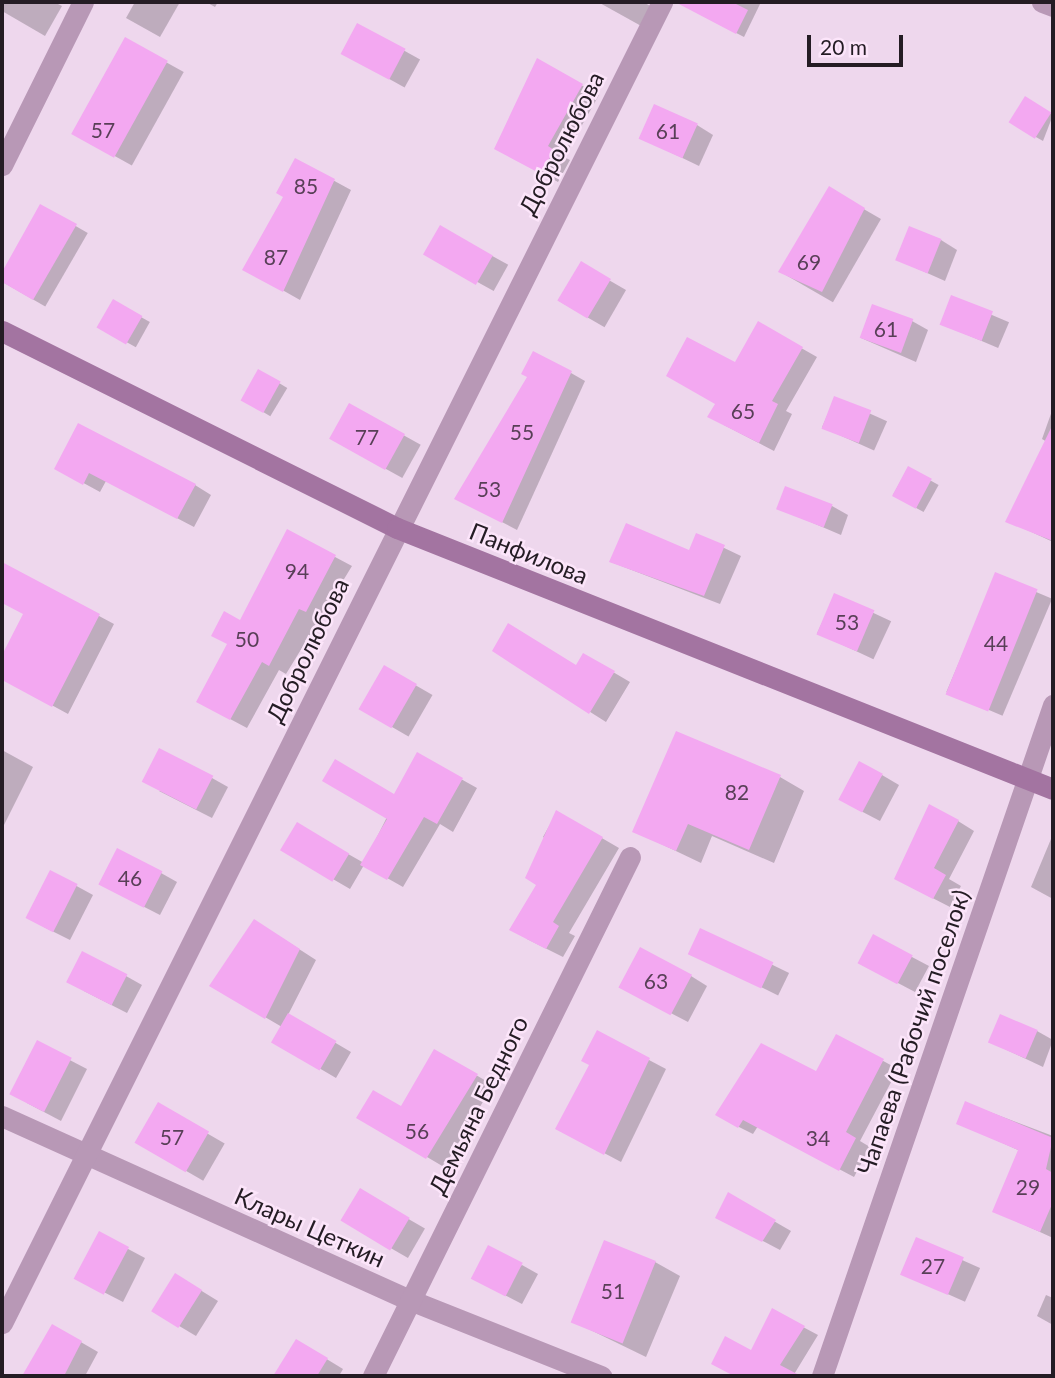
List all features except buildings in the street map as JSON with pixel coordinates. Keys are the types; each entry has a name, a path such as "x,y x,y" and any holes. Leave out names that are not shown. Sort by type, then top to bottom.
{"street":[{"path":"2,165 83,2"},
{"name":"Добролюбова","path":"2,1323 662,2"},
{"path":"1042,2 1053,6"},
{"name":"Панфилова","path":"2,331 397,528 1053,789"},
{"name":"Чапаева (Рабочий поселок)","path":"822,1376 1053,705"},
{"name":"Демьяна Бедного","path":"373,1376 630,857"},
{"name":"Клары Цеткин","path":"2,1116 84,1157 410,1300 601,1376"}]}
